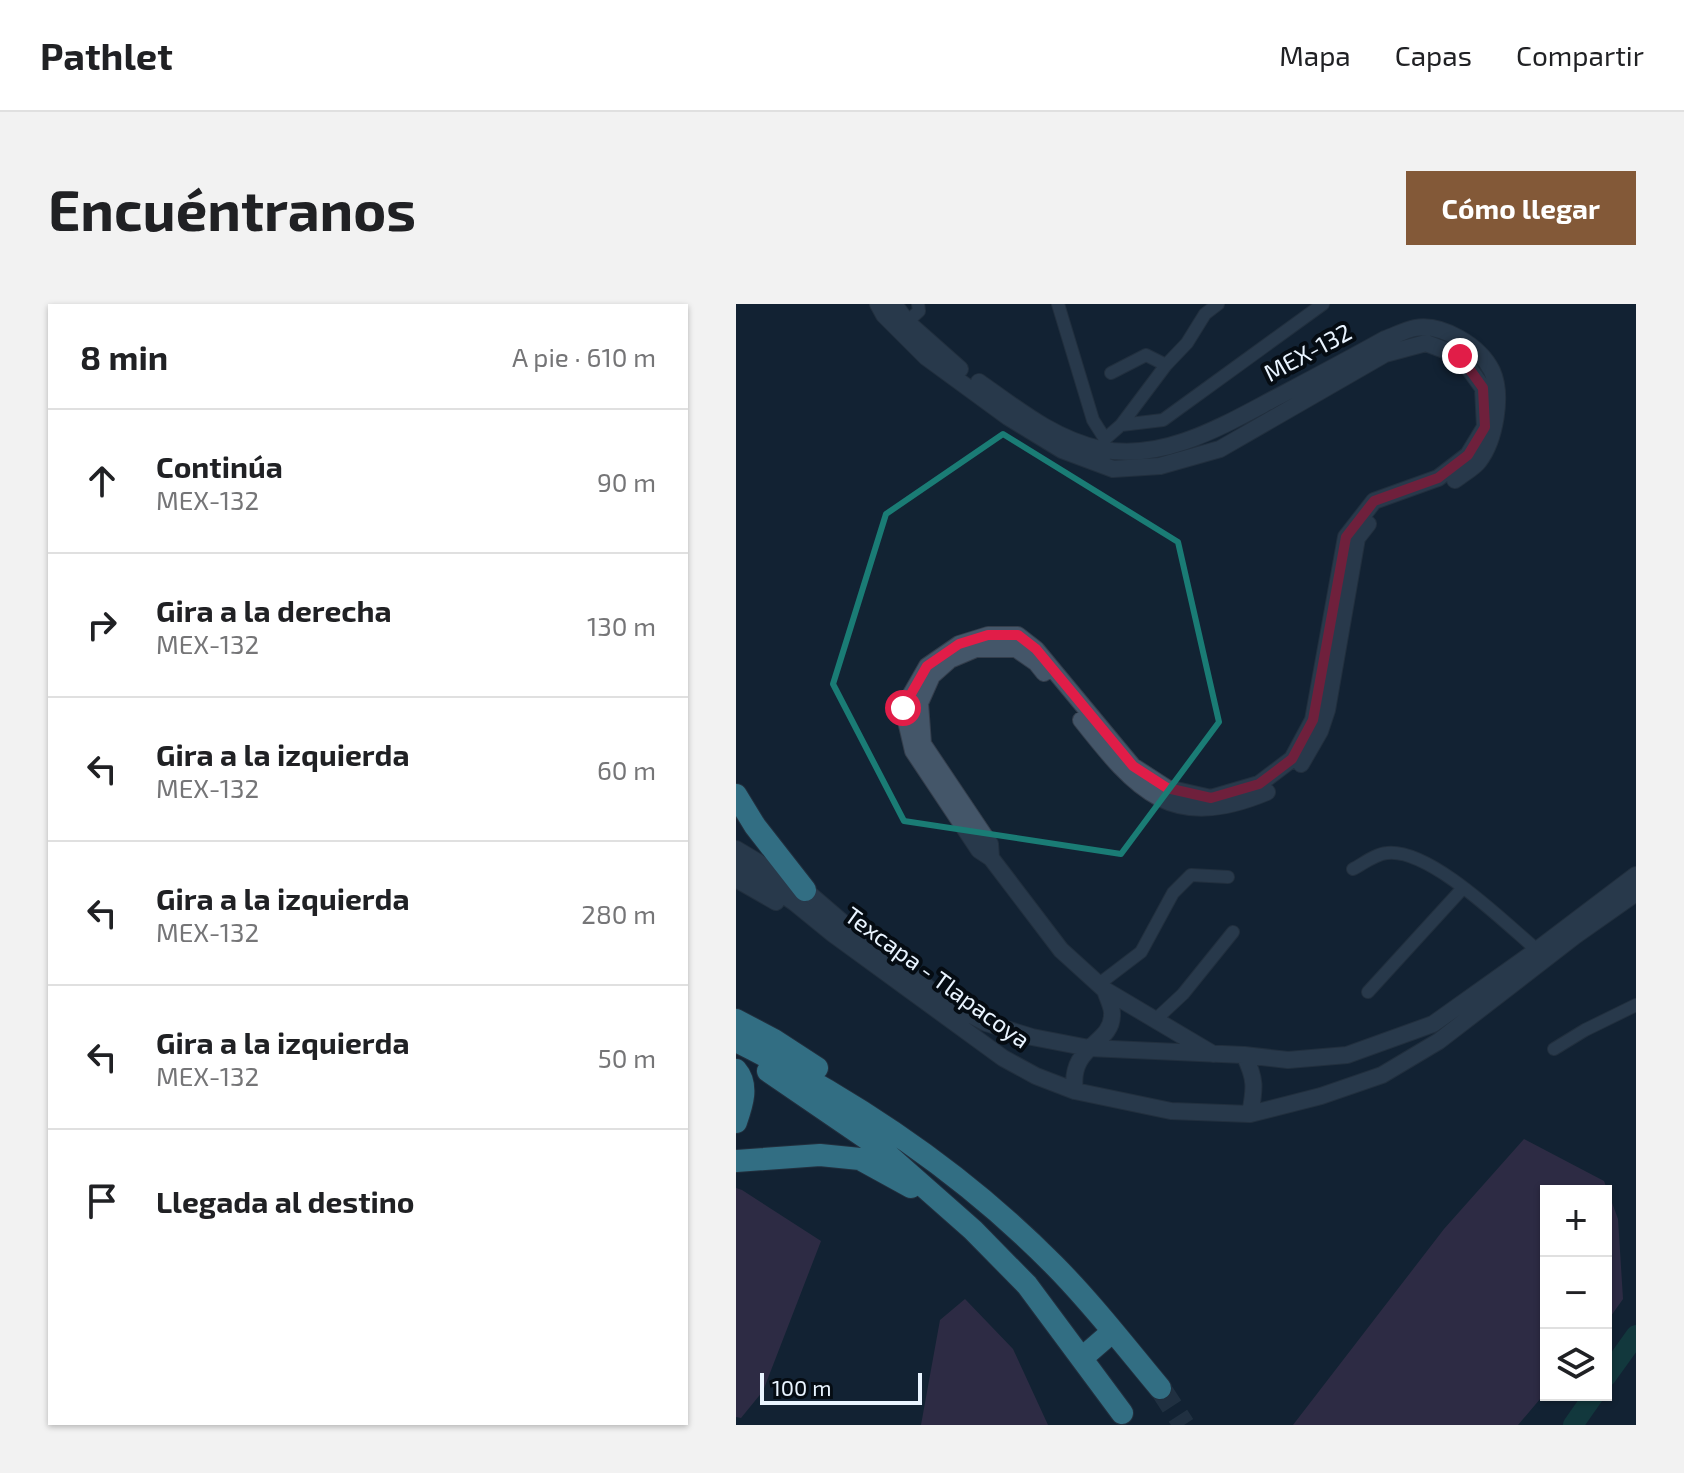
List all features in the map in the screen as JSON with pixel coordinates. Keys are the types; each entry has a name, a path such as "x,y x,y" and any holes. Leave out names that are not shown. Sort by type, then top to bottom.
{"highway":[{"path":"736,795 755,826 805,890"},
{"path":"736,1020 774,1040 879,1109 972,1185 990,1206 1054,1265 1160,1388"},
{"path":"736,1041 843,1100 990,1206"},
{"path":"736,1053 755,1062 879,1147 952,1210 1027,1285 1122,1413"},
{"path":"736,1070 740,1073 744,1100 736,1122"},
{"path":"736,1161 820,1155 860,1159 952,1210"},
{"path":"1082,1358 1112,1332"}],"main road":[{"path":"878,304 884,315 926,357 1008,417 1062,450 1113,469"},
{"name":"MEX-132","path":"894,304 907,322 949,362 1036,422 1067,439 1138,450 1210,432 1385,339 1415,328 1444,329 1469,345 1492,370 1498,400 1495,425 1479,461 1448,484 1399,501 1379,512 1357,538 1327,710 1320,731 1301,764 1267,792 1226,807 1183,807 1147,792 1121,770 1036,663 1016,649 976,649 950,660 932,676 920,703 923,744 990,844 991,858"},
{"name":"MEX-132","path":"1113,469 1160,466 1220,449 1385,354 1426,343 1460,356 1483,388 1485,427 1468,455 1438,478 1374,501 1346,537 1313,720 1292,759 1259,784 1211,798 1167,788 1133,766 1036,649 1018,635 988,635 959,644 927,666 903,708 913,751 979,850 991,858 1061,950 1102,987 1213,1054"},
{"name":"Texcapa - Tlapacoya","path":"736,849 805,890 948,1003 986,1023 1032,1037 1089,1048 1288,1060 1347,1055 1433,1024 1636,875"},
{"name":"Texcapa - Tlapacoya","path":"736,863 795,903 1003,1058 1036,1076 1075,1091 1171,1111 1250,1114 1321,1096 1382,1075 1439,1041 1636,893"},
{"path":"736,879 833,934"},
{"path":"1075,1091 1073,1078 1077,1062 1106,1031 1113,1015 1102,987"},
{"path":"1244,1055 1254,1076 1250,1114"}],"street":[{"path":"907,322 919,311 918,304"},
{"path":"1058,304 1093,420 1113,469"},
{"path":"1104,444 1187,343 1205,314 1218,304"},
{"path":"1121,425 1163,420 1323,304"},
{"path":"1111,373 1146,355 1166,365"},
{"path":"1353,869 1382,853 1398,852 1433,866 1537,950"},
{"path":"1102,987 1141,952 1173,893 1191,875 1228,877"},
{"path":"1368,992 1463,888"},
{"path":"1154,1021 1183,994 1233,932"},
{"path":"1554,1049 1636,1005"}],"highlighted area":[{"path":"1003,434 1178,542 1219,722 1121,854 904,821 833,684 886,514"}],"shaded area":[{"path":"1524,1139 1604,1181 1605,1185 1540,1185 1540,1399 1518,1425 1293,1425 1444,1229"},
{"path":"736,1188 821,1241 763,1391 741,1418 736,1417"},
{"path":"1612,1203 1618,1219 1623,1299 1612,1315"},
{"path":"965,1299 1013,1349 1048,1425 921,1425 940,1320"}],"waterway":[{"path":"1612,1369 1636,1335"},
{"path":"1573,1425 1590,1401"}],"tunnel":[{"path":"1160,1388 1184,1425"}],"route":[{"path":"903,708 927,666 959,644 988,635 1018,635 1036,649 1133,766 1167,788 1211,798 1259,784 1292,759 1313,720 1346,537 1374,501 1438,478 1468,455 1485,427 1483,388 1460,356"}]}
